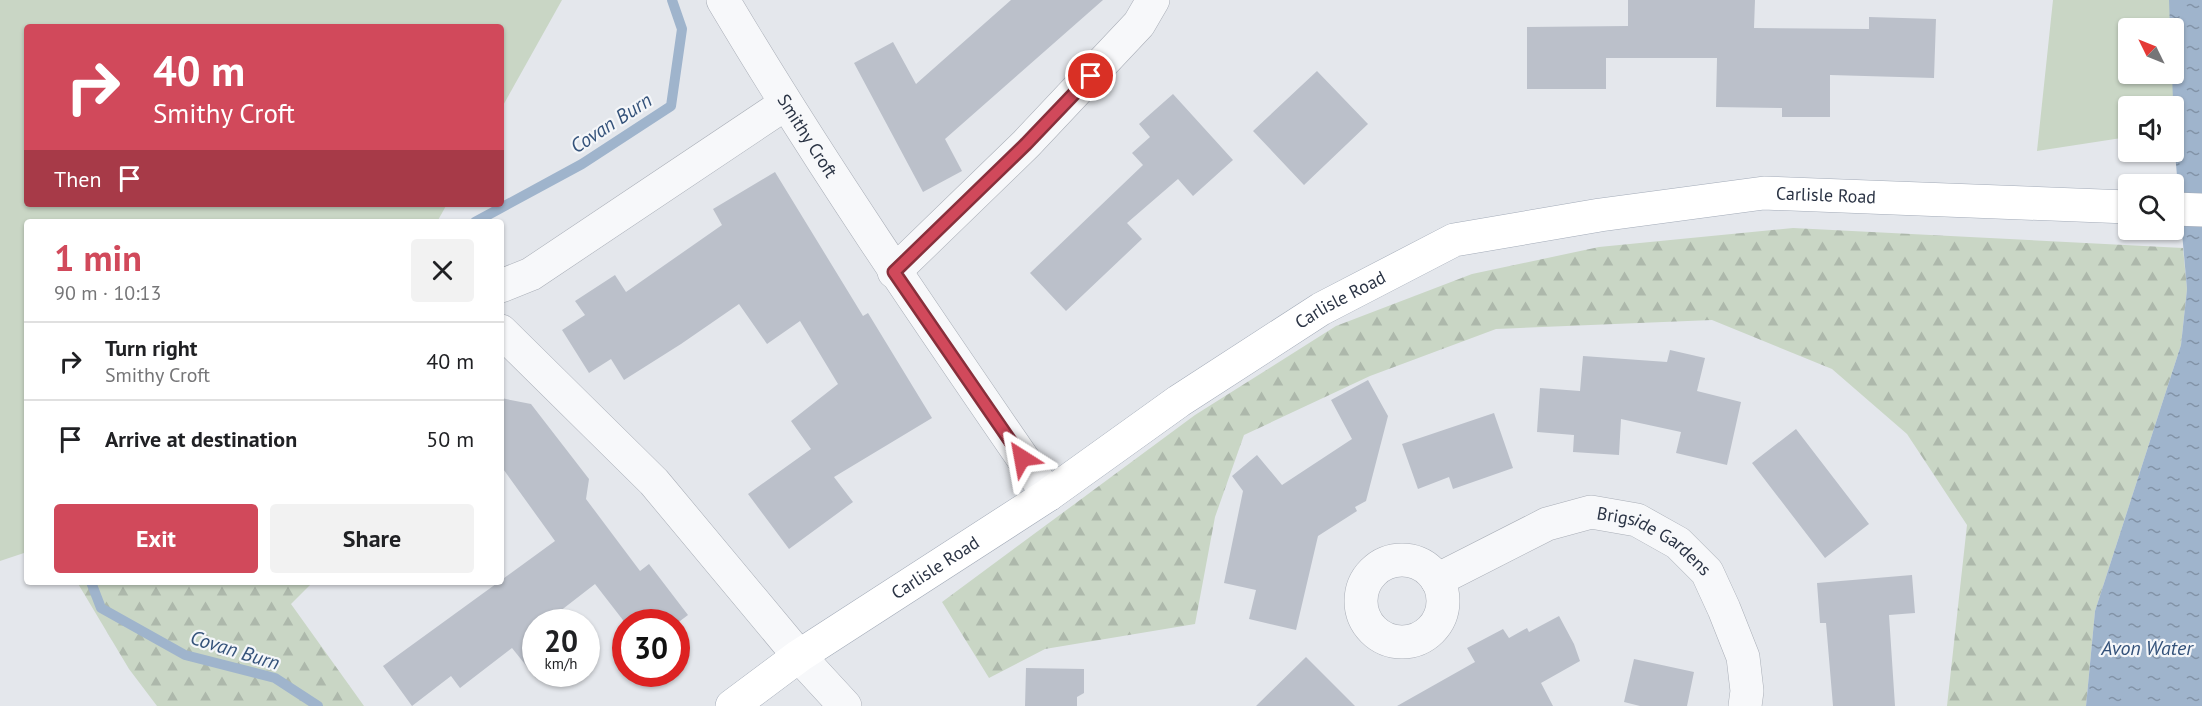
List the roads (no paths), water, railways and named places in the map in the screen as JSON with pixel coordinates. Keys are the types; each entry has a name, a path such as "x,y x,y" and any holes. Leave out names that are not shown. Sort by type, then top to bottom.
{"main road":[{"name":"Carlisle Road","path":"732,706 800,656 1048,495 1179,401 1321,309 1454,240 1600,215 1764,193 2118,206"},
{"path":"2184,209 2202,210"}],"street":[{"name":"Smithy Croft","path":"723,0 785,104 894,272 1048,495"},
{"path":"894,272 1026,144 1139,24 1153,0"},
{"path":"504,285 531,274 785,104"},
{"path":"504,334 654,482 800,656 845,706"},
{"name":"Brigside Gardens","path":"1437,580 1547,524 1591,512 1637,520 1678,543 1707,572 1743,657 1747,691 1745,706"}],"water":[{"name":"Avon Water","path":"2169,0 2202,0 2202,706 2086,706 2095,611 2181,345 2187,289 2183,240 2184,174 2177,174 2176,162 2184,162 2184,96 2173,96 2172,84 2184,84 2184,18 2170,18"}],"waterway":[{"name":"Covan Burn","path":"504,206 582,164 671,106 682,29 672,0"},
{"name":"Covan Burn","path":"481,219 503,207"},
{"name":"Covan Burn","path":"92,585 101,608 185,655 275,678 318,706"}]}
